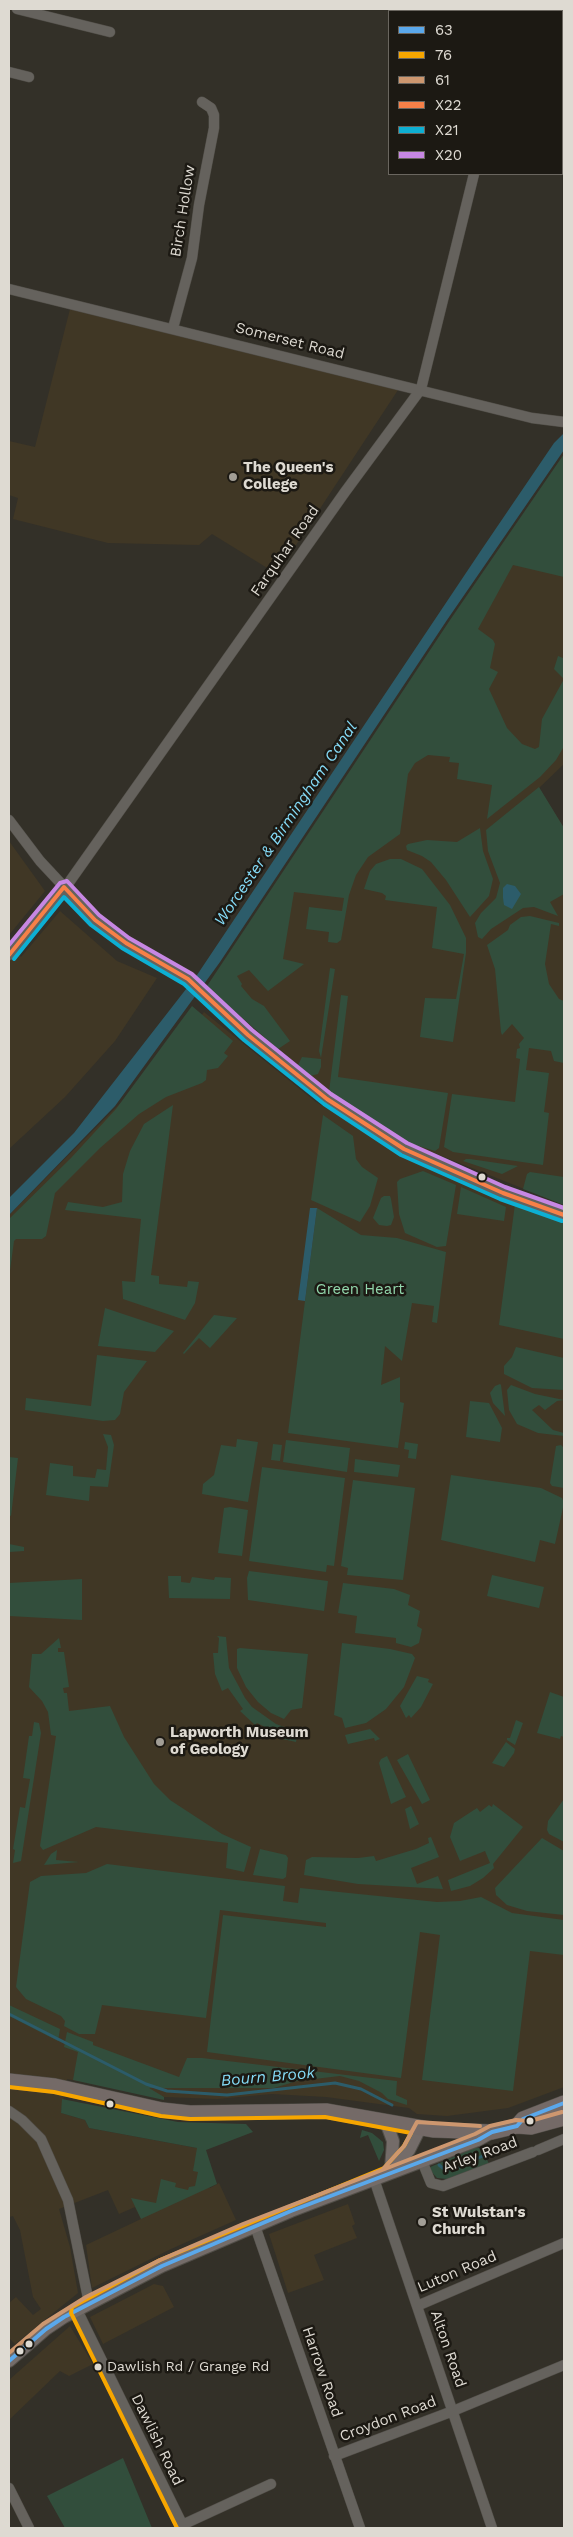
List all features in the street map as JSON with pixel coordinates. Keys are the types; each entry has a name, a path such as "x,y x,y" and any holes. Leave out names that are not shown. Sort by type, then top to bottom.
{"highway":[{"path":"9,2081 55,2086 162,2110 190,2113 309,2110 420,2128 492,2132 517,2126 531,2128 564,2118"},
{"path":"517,2126 523,2119 564,2102"}],"main road":[{"path":"386,2122 393,2141 389,2171"},
{"path":"389,2171 409,2150 420,2128"},
{"path":"11,2355 46,2329 77,2310 162,2266 255,2226 374,2180 389,2171 478,2140 492,2132"}],"street":[{"path":"17,9 110,32"},
{"path":"9,72 29,77"},
{"name":"Birch Hollow","path":"173,328 192,258 200,196 214,128 214,115 211,108 202,102"},
{"name":"Farquhar Road","path":"9,956 64,887 420,389 474,175"},
{"name":"Somerset Road","path":"9,289 535,418 562,422"},
{"path":"9,820 64,887 95,920 126,943 188,978 288,1069 327,1100 404,1149 503,1194 564,1215"},
{"path":"9,2111 22,2120 41,2139 71,2212 89,2303"},
{"name":"Arley Road","path":"422,2161 431,2182 443,2186 564,2139"},
{"name":"Alton Road","path":"374,2180 454,2410 492,2528"},
{"name":"Harrow Road","path":"255,2226 360,2528"},
{"name":"Luton Road","path":"417,2306 564,2243"},
{"name":"Dawlish Road","path":"77,2310 183,2527"},
{"name":"Croydon Road","path":"334,2456 564,2365"},
{"path":"183,2527 271,2484"},
{"path":"9,2488 29,2528"}],"shaded area":[{"name":"The Queen's College","path":"70,309 398,390 277,574 212,534 199,545 108,543 13,519 18,498 9,495 9,441 35,447"},
{"path":"564,464 564,764 539,788 564,828 564,1205 412,1144 329,1092 217,995"},
{"path":"9,841 45,891 9,935"},
{"path":"60,911 117,961 157,978 115,1041 65,1097 9,1149 9,944 21,957"},
{"path":"204,1012 316,1102 405,1155 510,1202 564,1222 564,2087 508,2108 447,2116 417,2114 409,2108 326,2097 272,2094 217,2099 164,2097 67,2079 61,2113 85,2120 89,2128 197,2148 210,2188 219,2183 236,2220 171,2249 92,2288 86,2245 141,2219 135,2207 119,2214 108,2190 59,2209 70,2247 78,2293 15,2344 9,2338 9,2303 16,2297 33,2315 41,2309 33,2297 20,2230 13,2216 9,2217 9,1215 180,1043"},
{"path":"348,2204 355,2224 352,2226 357,2238 314,2255 324,2280 288,2293 269,2234"},
{"path":"154,2284 163,2286 174,2307 103,2344 90,2317"},
{"path":"70,2326 93,2364 69,2376 60,2371 9,2420 9,2380"}],"green space":[{"path":"564,454 564,577 513,565 478,629 493,640 495,644 490,668 498,672 489,689 507,728 522,744 535,749 539,747 542,719 564,679 563,748 556,760 540,777 487,819 492,785 457,779 459,763 449,762 450,757 428,755 415,763 408,774 400,834 368,857 356,875 349,895 341,940 337,943 328,942 329,932 306,929 309,907 342,911 344,898 294,892 283,959 304,964 268,991 249,970 237,976 242,984 241,986 252,999 264,1006 290,1041 278,1049 217,996 205,989 450,620"},
{"path":"564,655 564,679 554,669 558,656 563,658"},
{"path":"539,787 564,828 564,894 550,902 558,916 534,907 523,908 491,929 482,939 478,937 475,923 481,913 496,898 500,883 488,851 486,830"},
{"path":"480,828 483,851 493,879 489,896 470,917 446,880 431,862 407,850 406,846 427,840 457,842"},
{"path":"390,859 401,859 422,869 450,905 466,938 466,953 453,1042 420,1037 425,998 456,999 464,954 432,948 437,907 385,900 386,896 382,893 364,889 370,871 376,864"},
{"path":"530,916 559,923 559,926 551,924 545,964 549,984 559,999 564,1001 564,1063 554,1061 551,1051 529,1048 526,1070 549,1073 544,1112 549,1113 543,1165 453,1152 444,1147 452,1094 515,1102 520,1059 516,1058 517,1049 520,1048 519,1044 524,1038 512,1024 502,1035 495,969 487,945 508,930 510,925 521,917"},
{"path":"330,968 335,969 321,1058 319,1051"},
{"path":"341,995 348,996 338,1077 448,1093 439,1148 435,1151 412,1144 329,1092"},
{"path":"192,1006 233,1041 224,1053 228,1056 218,1068 207,1070 206,1080 202,1083 166,1097 139,1114 100,1148 55,1193 46,1236 42,1239 16,1239 14,1241 9,1278 9,1219 71,1158 116,1109"},
{"path":"302,1057 321,1059 321,1067 318,1074 310,1076 298,1065"},
{"path":"173,1105 151,1275 159,1276 159,1284 187,1287 188,1281 199,1282 195,1303 185,1320 123,1299 122,1281 135,1282 141,1219 65,1210 68,1202 103,1207 122,1202 123,1174 130,1151 144,1124"},
{"path":"323,1115 353,1136 356,1159 362,1167 378,1178 370,1206 360,1222 311,1200"},
{"path":"466,1159 518,1166 502,1174 463,1161"},
{"path":"423,1171 456,1185 446,1246 437,1247 405,1233 399,1214 397,1182 400,1179"},
{"path":"530,1172 564,1177 564,1205 523,1189 527,1174"},
{"path":"461,1187 506,1207 504,1221 457,1214"},
{"path":"390,1196 394,1217 391,1225 387,1226 379,1225 373,1218 381,1198"},
{"path":"515,1204 564,1222 564,1339 499,1325"},
{"name":"Green Heart","path":"317,1208 361,1235 397,1238 446,1252 437,1323 432,1322 434,1306 412,1303 402,1361 385,1346 381,1385 400,1377 400,1402 404,1403 398,1448 288,1433"},
{"path":"105,1308 174,1331 155,1352 98,1346"},
{"path":"214,1315 237,1318 210,1348 199,1338 184,1354 183,1353"},
{"path":"516,1347 564,1358 564,1390 532,1388 504,1374 504,1366 512,1357"},
{"path":"97,1355 147,1361 124,1392 120,1414 115,1420 103,1421 25,1410 26,1398 91,1406"},
{"path":"500,1384 505,1416 493,1403 490,1393 495,1386"},
{"path":"511,1385 535,1394 564,1400 557,1401 545,1410 539,1405 532,1410 553,1430 564,1433 564,1436 538,1433 517,1424 509,1410 507,1390"},
{"path":"470,1401 489,1403 502,1428 500,1442 466,1437"},
{"path":"103,1434 111,1435 114,1445 108,1487 90,1486 89,1501 46,1495 50,1463 73,1466 73,1476 95,1478 97,1469 106,1470 108,1447"},
{"path":"237,1439 258,1442 248,1502 202,1494 203,1484 214,1475 221,1445 236,1447"},
{"path":"286,1440 350,1448 347,1472 283,1462"},
{"path":"405,1442 418,1444 416,1459 408,1458 409,1450 404,1449"},
{"path":"273,1444 282,1445 280,1461 271,1460"},
{"path":"561,1445 564,1448 564,1488 552,1486 550,1483 556,1446"},
{"path":"9,1457 18,1458 11,1516 9,1515"},
{"path":"355,1459 400,1465 398,1477 354,1472"},
{"path":"262,1467 345,1478 334,1566 327,1565 326,1572 249,1561"},
{"path":"451,1475 541,1488 562,1498 564,1503 555,1544 540,1540 535,1562 441,1540"},
{"path":"353,1480 415,1488 403,1580 347,1575 348,1568 341,1566"},
{"path":"224,1508 248,1510 242,1556 218,1553"},
{"path":"9,1544 24,1547 24,1551 9,1552"},
{"path":"249,1571 328,1581 324,1611 248,1600 247,1578"},
{"path":"492,1575 544,1587 539,1608 487,1596"},
{"path":"168,1576 181,1576 181,1582 190,1583 192,1577 214,1580 215,1577 231,1578 230,1599 169,1598"},
{"path":"82,1579 82,1620 9,1616 9,1583"},
{"path":"343,1583 394,1589 410,1595 408,1605 420,1611 417,1626 422,1629 419,1643 411,1647 396,1643 396,1638 355,1633 357,1616 338,1613"},
{"path":"217,1636 226,1637 229,1668 245,1698 252,1707 276,1724 298,1732 296,1742 278,1738 279,1734 257,1723 255,1725 240,1711 243,1709 228,1688 222,1691 215,1674 213,1653 218,1653 219,1638"},
{"path":"59,1638 61,1648 58,1648 58,1652 64,1652 69,1687 63,1688 64,1693 67,1693 69,1711 110,1706 124,1737 154,1784 170,1800 222,1834 251,1847 244,1872 226,1868 228,1843 96,1827 43,1850 40,1846 56,1736 51,1735 48,1712 42,1701 29,1687 32,1654 41,1654"},
{"path":"342,1643 390,1649 412,1654 415,1658 404,1687 386,1709 366,1723 345,1728 342,1718 334,1715"},
{"path":"237,1649 308,1654 302,1708 291,1710 284,1719 271,1713 258,1702 246,1687 237,1668"},
{"path":"417,1676 429,1679 428,1682 433,1684 421,1707 411,1718 409,1715 406,1718 400,1706"},
{"path":"550,1692 564,1697 564,1737 561,1736 560,1739 537,1733"},
{"path":"516,1720 523,1723 515,1745 507,1740 507,1738 510,1738"},
{"path":"34,1722 39,1723 41,1733 21,1861 13,1863 15,1850 13,1849 20,1807 25,1808 30,1779 23,1778 29,1736 32,1736"},
{"path":"370,1729 380,1739 375,1741 374,1738 348,1744 345,1735"},
{"path":"506,1742 515,1749 514,1753 504,1767 492,1763"},
{"path":"408,1754 430,1800 422,1804 397,1760"},
{"path":"387,1756 406,1797 391,1804 379,1763 381,1759"},
{"path":"564,1799 564,1842 549,1834 547,1830 548,1821"},
{"path":"493,1804 523,1827 493,1864 494,1868 483,1878 470,1886 451,1891 448,1880 490,1863 485,1851 460,1861 450,1837 454,1823 477,1808 480,1812 489,1805 492,1807"},
{"path":"411,1806 419,1824 410,1829 405,1809"},
{"path":"431,1837 439,1857 411,1868 417,1884 438,1876 443,1889 358,1884 304,1875 306,1860 312,1857 358,1858 374,1856 376,1861 416,1849 429,1843 428,1838"},
{"path":"542,1838 564,1851 564,1915 527,1911 507,1905 496,1895 495,1888"},
{"path":"260,1849 286,1855 288,1858 286,1877 283,1879 253,1875"},
{"path":"57,1850 56,1860 79,1862 44,1865 51,1854"},
{"path":"107,1864 285,1886 283,1901 298,1903 300,1888 437,1902 460,1901 481,1897 512,1913 564,1920 564,1955 530,1951 513,2091 422,2080 440,1935 420,1932 401,2078 207,2052 223,1915 326,1927 326,1923 220,1910 206,2018 102,2005 95,2034 79,2034 64,2026 65,2021 61,2016 26,1999 16,1987 30,1882 41,1876 86,1873"},
{"path":"9,2005 60,2029 58,2041 9,2016"},
{"path":"67,2032 93,2042 93,2045 179,2077 187,2058 202,2058 397,2081 396,2095 407,2100 407,2105 388,2099 382,2093 359,2081 340,2076 297,2081 274,2088 149,2088 164,2097 164,2100 73,2080 78,2052 64,2047"},
{"path":"62,2099 178,2122 246,2124 253,2132 206,2150 217,2184 141,2219 131,2198 156,2203 161,2179 176,2183 175,2187 188,2190 189,2187 195,2186 198,2172 193,2171 197,2148 89,2128 85,2120 61,2113"},
{"path":"362,2130 372,2133 383,2142 384,2150 379,2161 368,2135 360,2138"},
{"path":"474,2148 482,2148 489,2164 447,2179 437,2178 428,2168"},
{"path":"123,2458 152,2528 65,2528 47,2496"}],"water":[{"path":"564,433 564,450 447,620 220,962 115,1106 9,1215 9,1198 74,1133 197,975 482,549 554,443"},
{"path":"507,884 515,886 521,894 512,909 504,905 503,888"},
{"path":"310,1208 317,1208 305,1301 298,1300"}],"waterway":[{"name":"Bourn Brook","path":"9,2014 146,2084 167,2091 227,2095 335,2083 361,2089 392,2105"},
{"name":"Bourn Brook","path":"439,2165 444,2169 455,2169 487,2154"}],"transit line":[{"name":"X20","path":"9,945 60,883 67,881 99,915 129,938 192,974 252,1030 331,1094 407,1143 505,1187 564,1208"},
{"name":"X22","path":"9,955 64,887 95,920 126,943 188,979 248,1035 327,1099 404,1149 503,1193 564,1215"},
{"name":"X21","path":"14,959 64,897 91,925 122,948 184,984 244,1040 324,1104 401,1155 500,1199 562,1221"},
{"name":"76","path":"9,2087 54,2092 161,2116 190,2119 325,2117 411,2133 404,2146 384,2168 160,2260 72,2307 71,2313 177,2528"},
{"name":"63","path":"9,2361 46,2329 64,2317 162,2266 291,2211 478,2140 492,2132 517,2126 523,2119 564,2103"},
{"name":"61","path":"9,2353 43,2324 86,2297 160,2260 243,2224 475,2134 490,2126 516,2120 530,2121 562,2112"},
{"name":"61","path":"383,2169 404,2146 417,2122 480,2126"}],"place":[{"name":"The Queen's College","path":"233,477"},
{"name":"Lapworth Museum of Geology","path":"160,1742"},
{"name":"St Wulstan's Church","path":"422,2222"},
{"name":"Dawlish Rd / Grange Rd","path":"98,2367"}],"water label":[{"name":"Worcester & Birmingham Canal","path":"286,824"}]}
